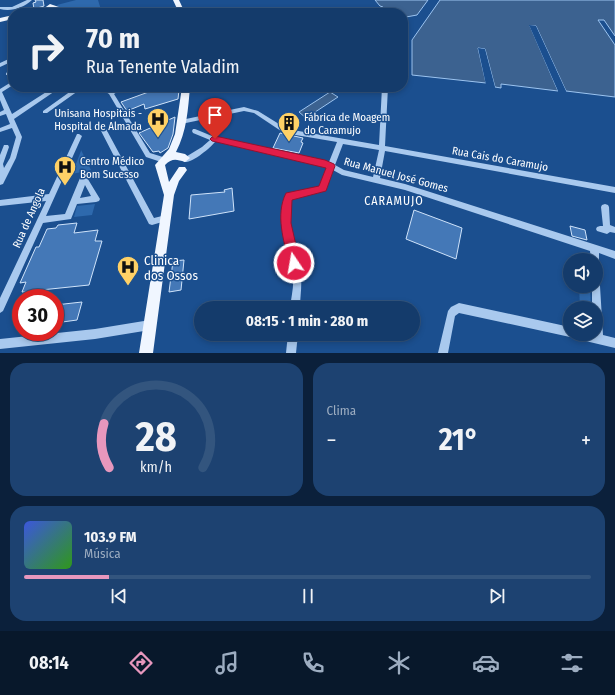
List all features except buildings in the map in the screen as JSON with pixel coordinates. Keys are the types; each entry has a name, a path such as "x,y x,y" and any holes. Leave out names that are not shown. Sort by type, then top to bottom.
{"main road":[{"path":"184,163 172,174 165,173 164,162 172,153 178,140 185,92"},
{"path":"146,353 169,195 184,163 178,140"},
{"path":"164,162 176,155 184,163"},
{"path":"164,162 169,195"}],"street":[{"path":"12,8 30,0"},
{"path":"0,92 19,137 13,158 1,180"},
{"path":"11,118 50,92"},
{"path":"45,112 74,92"},
{"path":"376,180 382,149 385,92"},
{"path":"111,93 146,152 152,158 164,162"},
{"name":"Rua Cais do Caramujo","path":"181,122 244,109 252,109 259,112 280,129 286,131 615,190"},
{"path":"0,114 8,112"},
{"path":"0,130 14,125"},
{"path":"102,127 152,222 166,218"},
{"name":"Rua Manuel José Gomes","path":"195,131 215,139 325,163 342,172 405,187 615,255"},
{"name":"Rua de Angola","path":"0,308 79,136"},
{"path":"184,163 215,139"},
{"path":"295,301 297,277 286,223 287,200 289,196 322,189 341,141"},
{"path":"1,180 0,164 6,148"},
{"path":"0,203 51,197"},
{"path":"40,220 68,217 75,201"},
{"path":"605,207 603,228 615,230"},
{"path":"594,248 594,253"},
{"path":"444,353 450,314 459,308 563,330"},
{"path":"0,344 95,334 150,325"},
{"path":"291,353 292,341"},
{"path":"603,341 615,346"}],"shaded area":[{"path":"76,0 98,0 100,8 59,8 57,5"},
{"path":"375,0 428,0 417,15 408,17 408,8 382,8 383,7 380,6"},
{"path":"440,0 615,0 615,36 604,20 598,20 615,45 615,97 566,91 536,26 530,26 558,91 501,84 501,88 495,87 485,49 478,48 486,83 412,75 412,40"},
{"path":"330,92 338,97 306,118 299,112"},
{"path":"81,151 91,170 72,174"},
{"path":"95,204 92,215 74,217 77,206"},
{"path":"579,293 590,293 591,301 580,301"}],"pier":[{"path":"529,25 536,26 566,91 564,91 533,28 560,91 558,91"},
{"path":"478,48 485,49 495,87 493,87 484,50 481,50 488,83 486,85"}],"place":[{"name":"Unisana Hospitais - Hospital de Almada","path":"158,138"},
{"name":"Fábrica de Moagem do Caramujo","path":"289,142"},
{"name":"Centro Médico Bom Sucesso","path":"65,186"},
{"name":"Clinica dos Ossos","path":"128,286"}],"district":[{"name":"CARAMUJO","path":"394,201"}],"route":[{"path":"215,139 325,163 331,166 322,189 289,196 287,200 286,223 294,263"}]}
